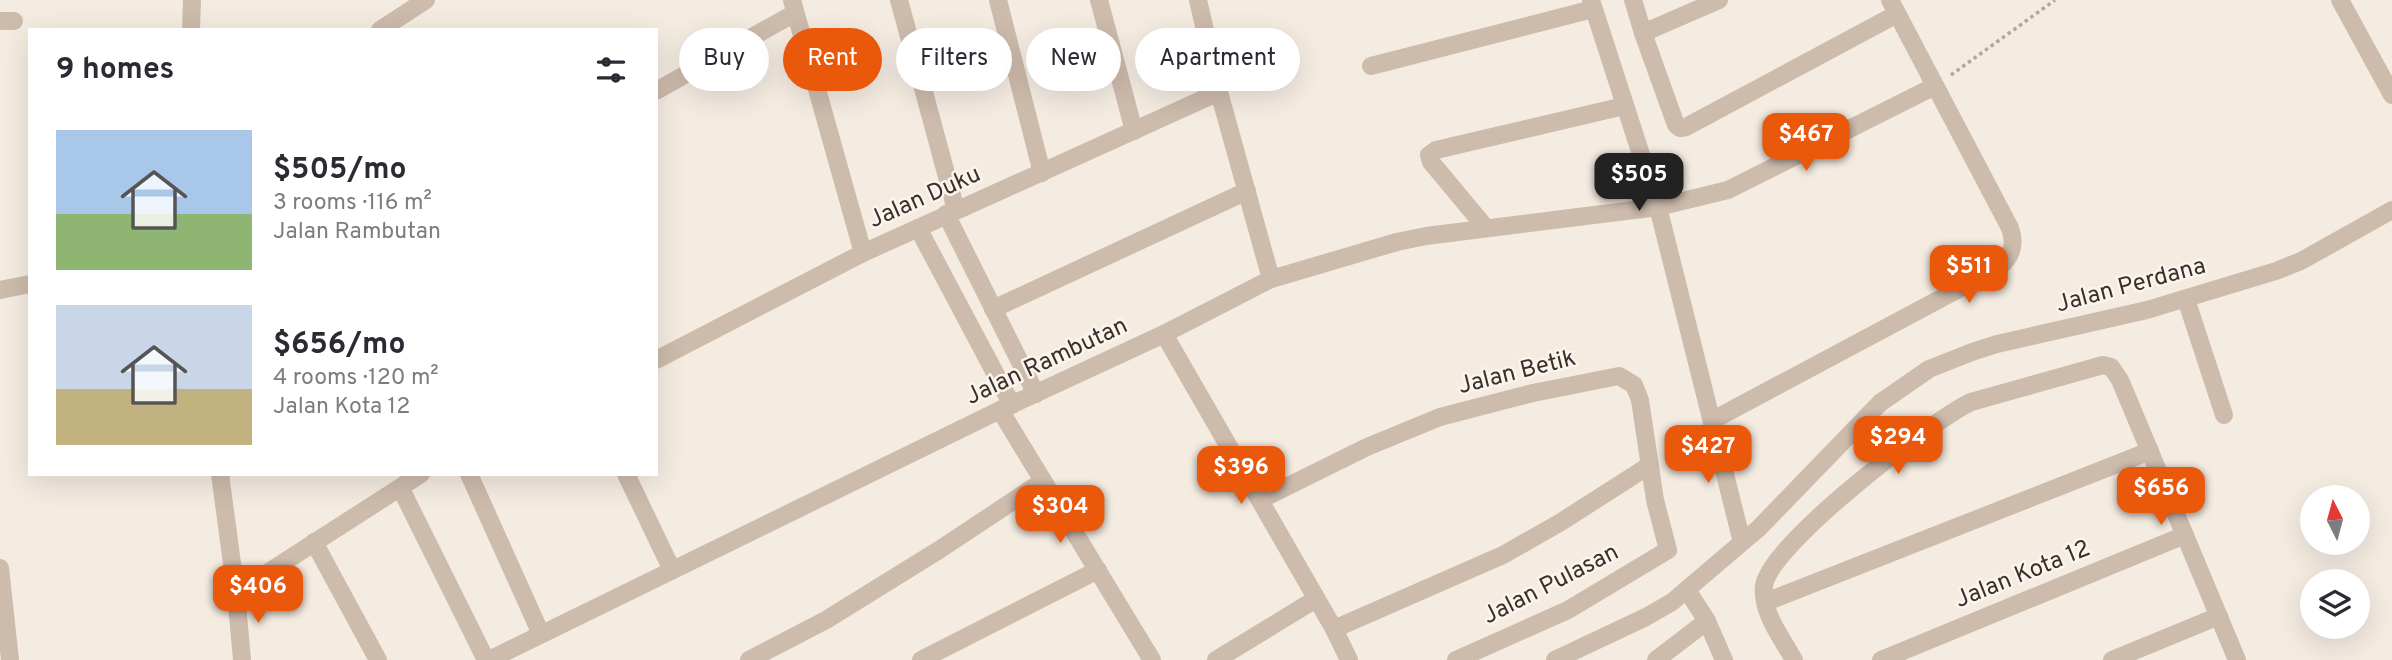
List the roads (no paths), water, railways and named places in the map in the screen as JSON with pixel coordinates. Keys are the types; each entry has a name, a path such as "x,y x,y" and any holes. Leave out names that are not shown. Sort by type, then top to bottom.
{"street":[{"path":"191,28 192,0"},
{"path":"383,28 426,0"},
{"path":"899,0 951,212 993,309 1036,394"},
{"path":"998,0 1042,173"},
{"path":"1099,0 1134,131"},
{"path":"1198,0 1219,92 1271,279"},
{"path":"1633,0 1676,125 1680,128 1893,7 2013,236 2011,254 1998,268 1713,420"},
{"path":"1643,33 1719,0"},
{"path":"2340,0 2392,95"},
{"path":"1371,66 1592,5 1657,207 1742,542"},
{"path":"658,90 793,7 863,253"},
{"name":"Jalan Rambutan","path":"488,660 1164,334 1271,279 1397,242 1657,207 1728,190 1935,86"},
{"name":"Jalan Duku","path":"658,359 863,253 1219,92"},
{"path":"1486,228 1431,162 1429,155 1436,150 1624,106"},
{"path":"993,309 1247,191"},
{"name":"Jalan Perdana","path":"1555,660 1646,617 1687,590 1742,542 1880,403 1929,369 1997,344 2113,319 2276,271 2301,261 2392,210"},
{"path":"918,228 1043,481 1152,660"},
{"path":"0,290 28,284"},
{"path":"2186,299 2224,415"},
{"path":"1164,334 1334,629 1349,660"},
{"path":"1794,660 1768,611 1765,583 1776,561 1806,530 1895,453 1953,411 1971,402 2095,366 2111,367 2120,380 2237,660"},
{"name":"Jalan Betik","path":"1260,500 1367,447 1440,417 1610,376 1627,379 1638,393 1655,500 1668,550"},
{"path":"1766,602 2150,451"},
{"path":"1334,629 1503,555 1561,522 1650,465"},
{"path":"220,476 242,660"},
{"path":"236,593 418,476"},
{"path":"470,476 541,634"},
{"path":"627,476 672,570"},
{"path":"749,660 826,620 1043,481"},
{"path":"401,489 488,660"},
{"name":"Jalan Kota 12","path":"1881,660 2185,535"},
{"path":"314,542 378,660"},
{"name":"Jalan Pulasan","path":"1456,660 1568,610 1668,550"},
{"path":"921,660 1098,570"},
{"path":"0,576 10,660"},
{"path":"1687,590 1707,621 1724,660"},
{"path":"1216,660 1316,599"},
{"path":"2112,660 2219,616"},
{"path":"1656,660 1707,621"}]}
